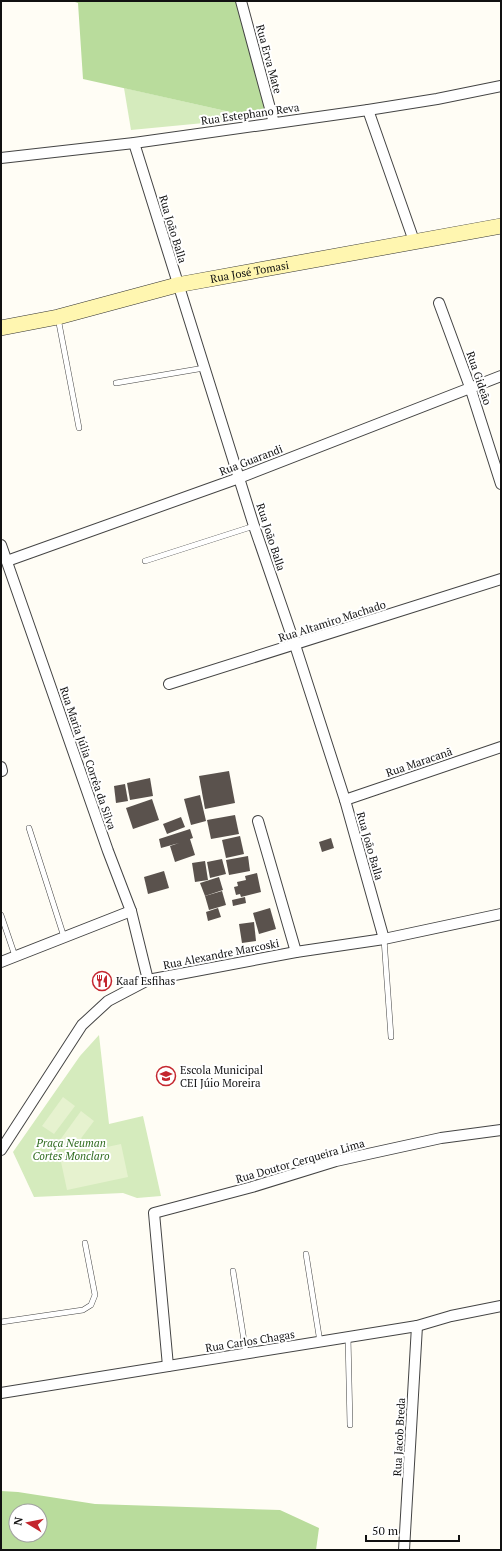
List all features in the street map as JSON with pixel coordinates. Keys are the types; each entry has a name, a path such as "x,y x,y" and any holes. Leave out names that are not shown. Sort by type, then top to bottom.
{"street":[{"name":"Rua Erva Mate","path":"241,1 274,123"},
{"name":"Rua Estephano Reva","path":"1,158 134,143 368,110 437,99 501,86"},
{"path":"368,110 414,241"},
{"name":"Rua João Balla","path":"134,143 177,285 254,526 295,645 345,800 384,939"},
{"name":"Rua José Tomasi","path":"1,328 58,317 177,285 501,226"},
{"name":"Rua Gideão","path":"439,303 470,386 501,484"},
{"name":"Rua Guarandi","path":"7,561 239,478 470,386 501,376"},
{"name":"Rua Maria Júlia Corrêa da Silva","path":"1,546 108,851 131,911 148,980"},
{"name":"Rua Altamiro Machado","path":"169,684 501,579"},
{"name":"Rua Maracanã","path":"345,800 501,747"},
{"path":"258,821 296,952"},
{"path":"1,962 131,911"},
{"name":"Rua Alexandre Marcoski","path":"1,1150 82,1025 108,1001 148,980 296,952 384,939 501,914"},
{"name":"Rua Doutor Cerqueira Lima","path":"168,1366 154,1214 252,1187 336,1161 441,1138 501,1130"},
{"name":"Rua Carlos Chagas","path":"1,1393 417,1326 452,1316 501,1306"},
{"name":"Rua Jacob Breda","path":"404,1550 417,1326"}],"lane":[{"path":"58,317 79,428"},
{"path":"116,383 204,368"},
{"path":"145,561 254,526"},
{"path":"29,828 64,936"},
{"path":"1,915 15,956"},
{"path":"384,939 391,1038"},
{"path":"1,1322 83,1310 91,1304 95,1295 85,1243"},
{"path":"306,1254 320,1342"},
{"path":"233,1271 246,1353"},
{"path":"348,1337 350,1424"}],"green space":[{"path":"72,1 239,1 267,115 257,118 83,79 78,3"},
{"path":"124,88 257,118 131,130"},
{"name":"Praça Neuman Cortes Monclaro","path":"99,1035 109,1124 143,1116 161,1196 137,1198 123,1193 34,1197 13,1152 80,1056"},
{"path":"63,1097 75,1106 54,1134 42,1126"},
{"path":"81,1111 94,1121 73,1149 60,1140"},
{"path":"121,1144 128,1177 67,1190 60,1157"},
{"path":"1,1491 18,1492 95,1504 280,1510 319,1528 316,1550 1,1550"}],"building":[{"path":"229,771 235,803 205,809 199,776"},
{"path":"150,778 153,796 130,800 127,783"},
{"path":"125,784 128,801 116,803 114,786"},
{"path":"200,795 206,821 191,825 184,799"},
{"path":"152,799 159,820 133,829 126,808"},
{"path":"235,815 239,834 211,839 207,820"},
{"path":"181,817 185,827 167,834 163,824"},
{"path":"190,829 193,838 190,839 195,855 175,862 170,846 179,843 161,848 159,839"},
{"path":"240,836 244,854 226,858 222,840"},
{"path":"331,838 334,848 322,852 319,842"},
{"path":"248,856 250,871 229,875 226,860"},
{"path":"222,859 226,874 210,878 207,862"},
{"path":"205,861 208,880 195,882 192,863"},
{"path":"164,871 169,888 148,894 144,877"},
{"path":"257,873 261,892 241,897 240,894 236,895 234,887 238,886 237,882 246,880 245,876"},
{"path":"219,877 223,890 205,896 200,883"},
{"path":"222,891 226,905 209,910 205,896"},
{"path":"245,897 246,903 233,906 232,900"},
{"path":"218,908 221,917 208,921 206,912"},
{"path":"270,908 276,929 259,934 253,913"},
{"path":"254,922 256,941 242,943 239,924"}],"place":[{"name":"Kaaf Esfihas","path":"102,981"},
{"name":"Escola Municipal CEI Júio Moreira","path":"166,1076"}]}
